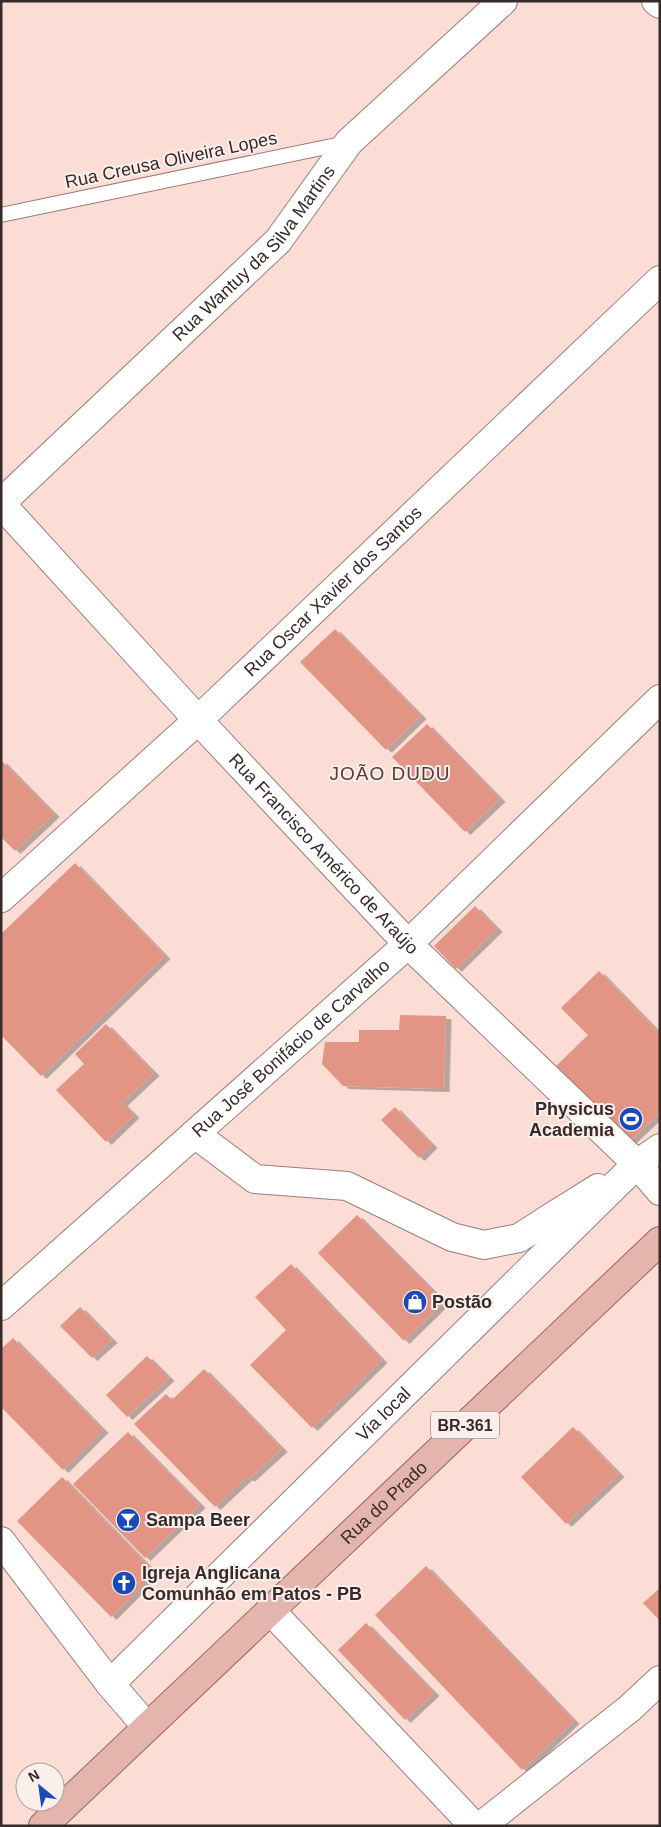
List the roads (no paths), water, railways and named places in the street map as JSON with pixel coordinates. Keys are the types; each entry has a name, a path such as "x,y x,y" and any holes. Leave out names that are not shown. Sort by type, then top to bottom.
{"main road":[{"name":"Rua do Prado","path":"42,1826 660,1241"}],"street":[{"name":"Rua Wantuy da Silva Martins","path":"1,504 278,241 349,142 503,1"},
{"path":"656,1 660,4"},
{"name":"Rua Oscar Xavier dos Santos","path":"1,898 198,720 660,280"},
{"name":"Rua Francisco Américo de Araújo","path":"1,504 198,720 408,944 637,1164 660,1191"},
{"name":"Rua José Bonifácio de Carvalho","path":"1,1306 408,944 660,700"},
{"path":"195,1134 255,1179 347,1186 452,1237 484,1244 520,1238 637,1164"},
{"name":"Via local","path":"110,1684 637,1164 660,1148"},
{"path":"1,1541 110,1684 147,1727"},
{"path":"270,1610 474,1826"},
{"path":"481,1826 630,1708 660,1680"}],"lane":[{"name":"Rua Creusa Oliveira Lopes","path":"1,215 349,142"}],"place":[{"name":"Physicus Academia","path":"631,1119"},
{"name":"Postão","path":"415,1302"},
{"name":"Sampa Beer","path":"128,1520"},
{"name":"Igreja Anglicana Comunhão em Patos - PB","path":"124,1583"}],"district":[{"name":"JOÃO DUDU","path":"390,773"}]}
